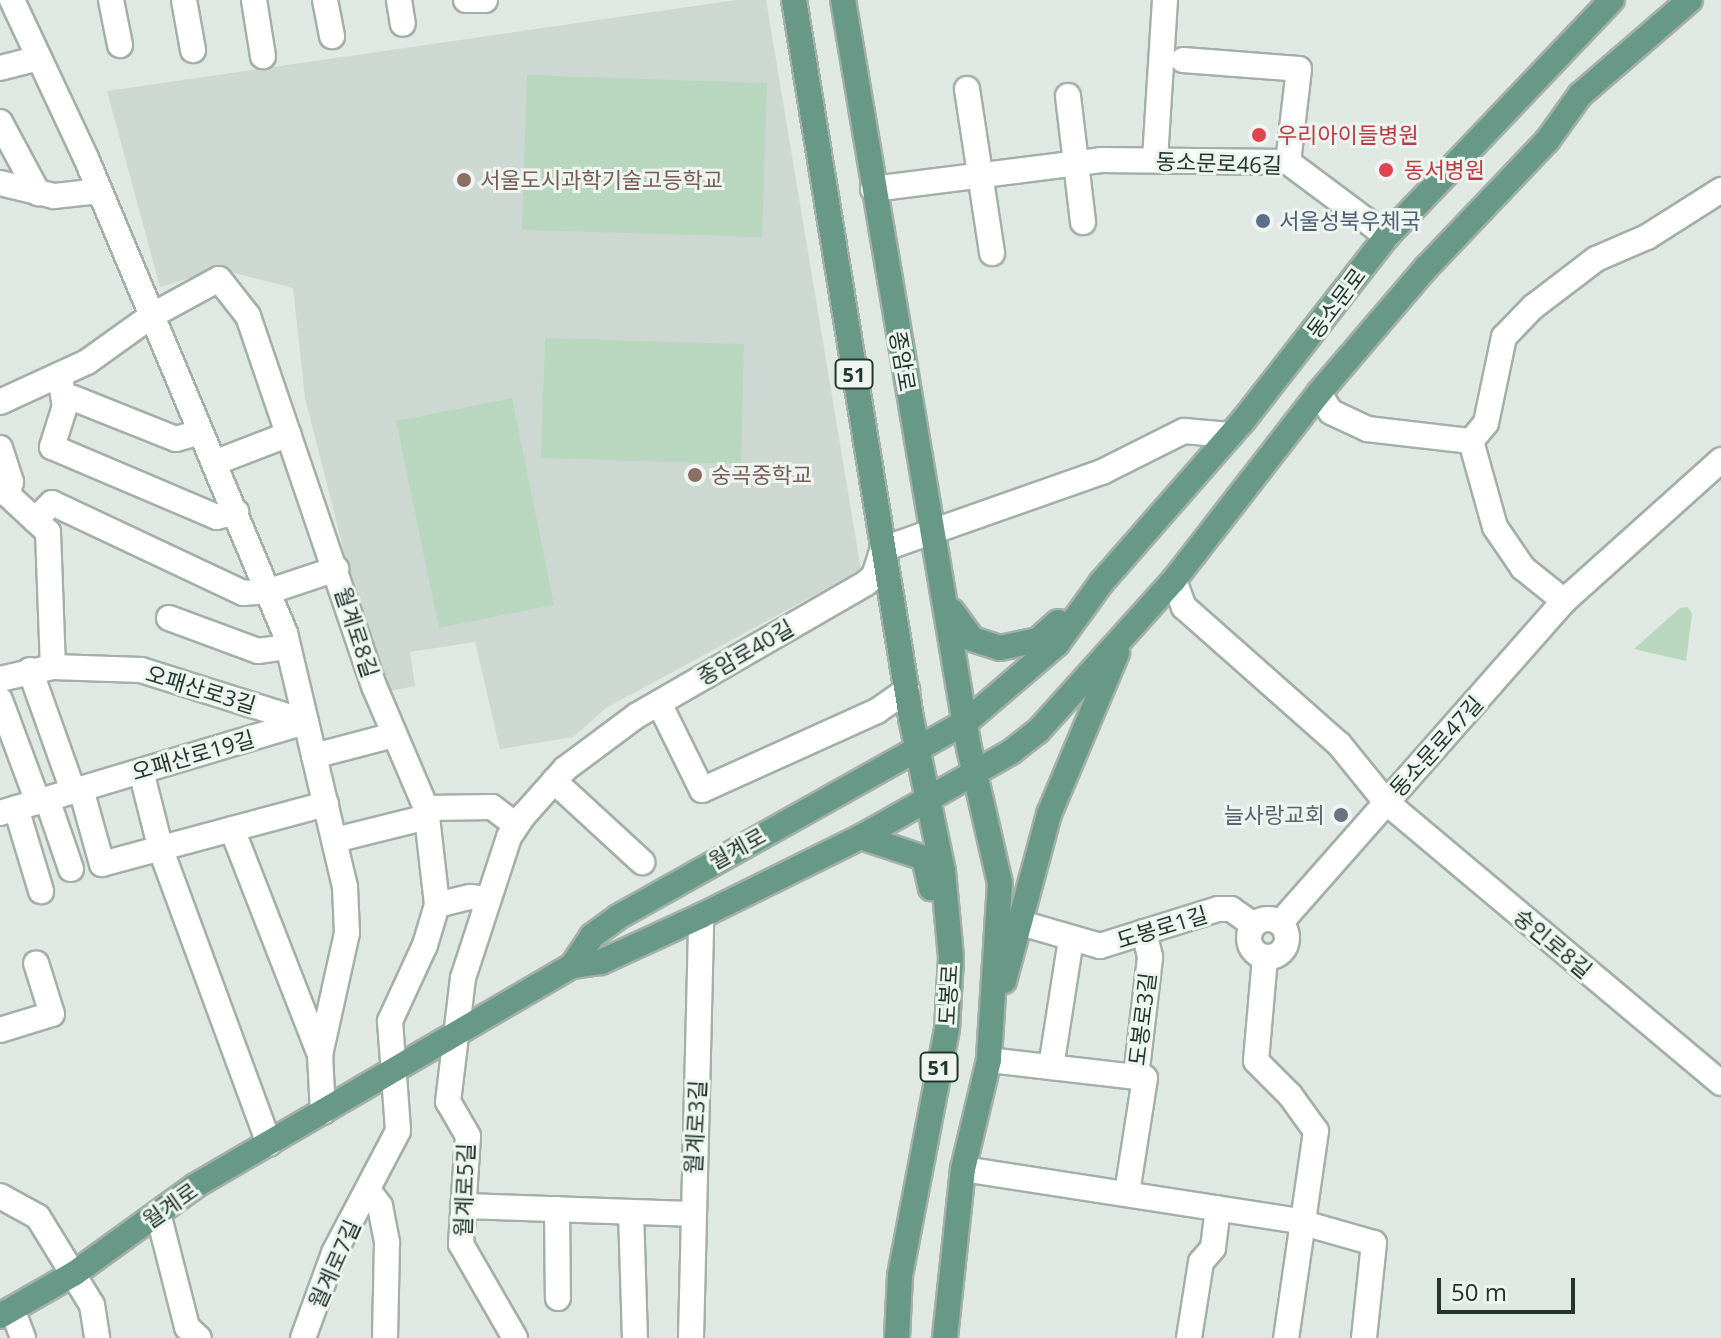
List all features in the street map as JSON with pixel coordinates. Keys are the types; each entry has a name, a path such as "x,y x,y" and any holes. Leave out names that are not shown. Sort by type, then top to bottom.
{"main road":[{"name":"51","path":"794,0 917,747"},
{"name":"종암로","path":"843,0 966,722"},
{"name":"동소문로","path":"917,747 966,722 1057,644 1101,583 1230,435 1387,236 1612,0"},
{"name":"동소문로","path":"930,795 976,771 1038,731 1174,580 1319,393 1425,269 1547,141 1580,95 1690,0"},
{"path":"946,599 972,639 1015,648 1038,640 1101,583"},
{"path":"993,1017 1049,814 1128,632"},
{"name":"도봉로","path":"945,1338 963,1169 989,1060 1000,883 966,722"},
{"name":"도봉로","path":"897,1338 900,1276 947,1029 951,958 930,795 917,747"},
{"name":"월계로","path":"572,966 592,936 618,917 917,747"},
{"name":"월계로","path":"6,1313 75,1273 158,1213 269,1144 572,966 601,962 701,916 861,837 930,795"},
{"path":"861,837 924,858 938,935 947,1029"}],"street":[{"path":"0,2 10,0 99,191 270,591 288,647 335,840 347,933 320,1055 323,1112"},
{"path":"111,0 120,45"},
{"path":"184,0 193,50"},
{"path":"254,0 263,56"},
{"path":"325,0 332,36"},
{"path":"1155,159 1165,0"},
{"path":"0,68 39,58"},
{"path":"1183,60 1299,65 1288,162"},
{"path":"967,89 992,253"},
{"path":"1068,96 1083,222"},
{"path":"0,122 38,193"},
{"name":"동소문로46길","path":"873,189 1077,163 1155,159 1288,162 1387,236"},
{"path":"0,183 54,196 99,191"},
{"path":"1471,441 1486,423 1504,337 1533,307 1596,259 1647,237 1721,190"},
{"name":"월계로8길","path":"151,316 219,279 248,316 394,735 427,813 437,905 425,945 390,1021 393,1069"},
{"path":"0,402 62,388 151,316"},
{"path":"62,388 73,398 176,439 200,432"},
{"path":"62,388 52,447 217,517 236,512"},
{"path":"1319,393 1331,412 1367,429 1471,441"},
{"path":"883,549 933,534 1102,472 1184,431 1230,435"},
{"path":"214,463 289,434"},
{"path":"1471,441 1495,527 1523,568 1564,601"},
{"path":"0,448 11,482 7,494 48,532 41,669 102,864 326,804"},
{"name":"동소문로47길","path":"1174,580 1184,607 1339,744 1386,802 1564,601 1721,460"},
{"path":"35,520 52,503 243,593 270,591 336,569"},
{"name":"종암로40길","path":"457,1033 463,978 516,825 554,781 659,703 865,584 874,576 883,549"},
{"path":"169,618 258,651 288,647"},
{"name":"오패산로3길","path":"0,679 41,669 141,670 306,722"},
{"path":"659,703 702,790 877,711 907,690"},
{"path":"0,700 41,891"},
{"name":"오패산로19길","path":"25,806 306,722"},
{"path":"314,756 394,735"},
{"path":"141,771 161,850 269,1144"},
{"path":"554,781 642,862"},
{"path":"1281,922 1386,802"},
{"name":"숭인로8길","path":"1386,802 1721,1083"},
{"path":"25,806 71,869"},
{"path":"335,840 427,813 492,807 516,825"},
{"path":"232,829 320,1055"},
{"path":"437,905 470,897 488,899"},
{"name":"도봉로1길","path":"1021,923 1100,946 1218,909 1231,909 1254,925"},
{"name":"월계로3길","path":"691,1338 691,1214 701,916"},
{"path":"1281,922 1270,919 1254,925 1248,941 1265,958 1256,1061 1290,1095 1316,1131 1305,1224 1286,1338"},
{"path":"1265,958 1274,957 1286,945 1281,922"},
{"name":"도봉로3길","path":"1127,1193 1145,1078 1136,1077 1150,957 1144,932"},
{"path":"1051,1067 1071,939"},
{"path":"0,1030 52,1014 36,963"},
{"name":"월계로5길","path":"457,1033 448,1102 468,1136 461,1244 515,1338"},
{"path":"989,1060 1136,1077"},
{"name":"월계로7길","path":"303,1338 334,1253 398,1131 393,1069"},
{"path":"963,1169 1218,1208 1305,1224 1374,1243 1364,1338"},
{"name":"월계로7길","path":"369,1191 380,1206 387,1243 385,1338"},
{"path":"0,1196 38,1217 92,1305 97,1338"},
{"path":"463,1206 691,1214"},
{"path":"1189,1338 1201,1262 1213,1248 1218,1208"},
{"path":"557,1209 558,1298"},
{"path":"631,1212 635,1338"},
{"path":"158,1213 190,1334"},
{"name":"월계로","path":"6,1313 23,1338"}],"shaded area":[{"path":"736,0 766,0 861,570 606,708 573,737 500,749 475,642 410,652 415,686 380,693 305,398 293,288 219,269 160,287 107,91"}],"green space":[{"path":"527,75 767,83 762,237 522,230"},
{"path":"545,338 744,344 741,464 541,458"},
{"path":"512,398 554,605 439,628 396,421"},
{"path":"1688,607 1692,614 1686,661 1634,649 1680,608"}],"place":[{"name":"우리아이들병원","path":"1259,135"},
{"name":"동서병원","path":"1386,170"},
{"name":"서울도시과학기술고등학교","path":"464,180"},
{"name":"서울성북우체국","path":"1263,221"},
{"name":"숭곡중학교","path":"695,475"},
{"name":"늘사랑교회","path":"1341,815"}]}
